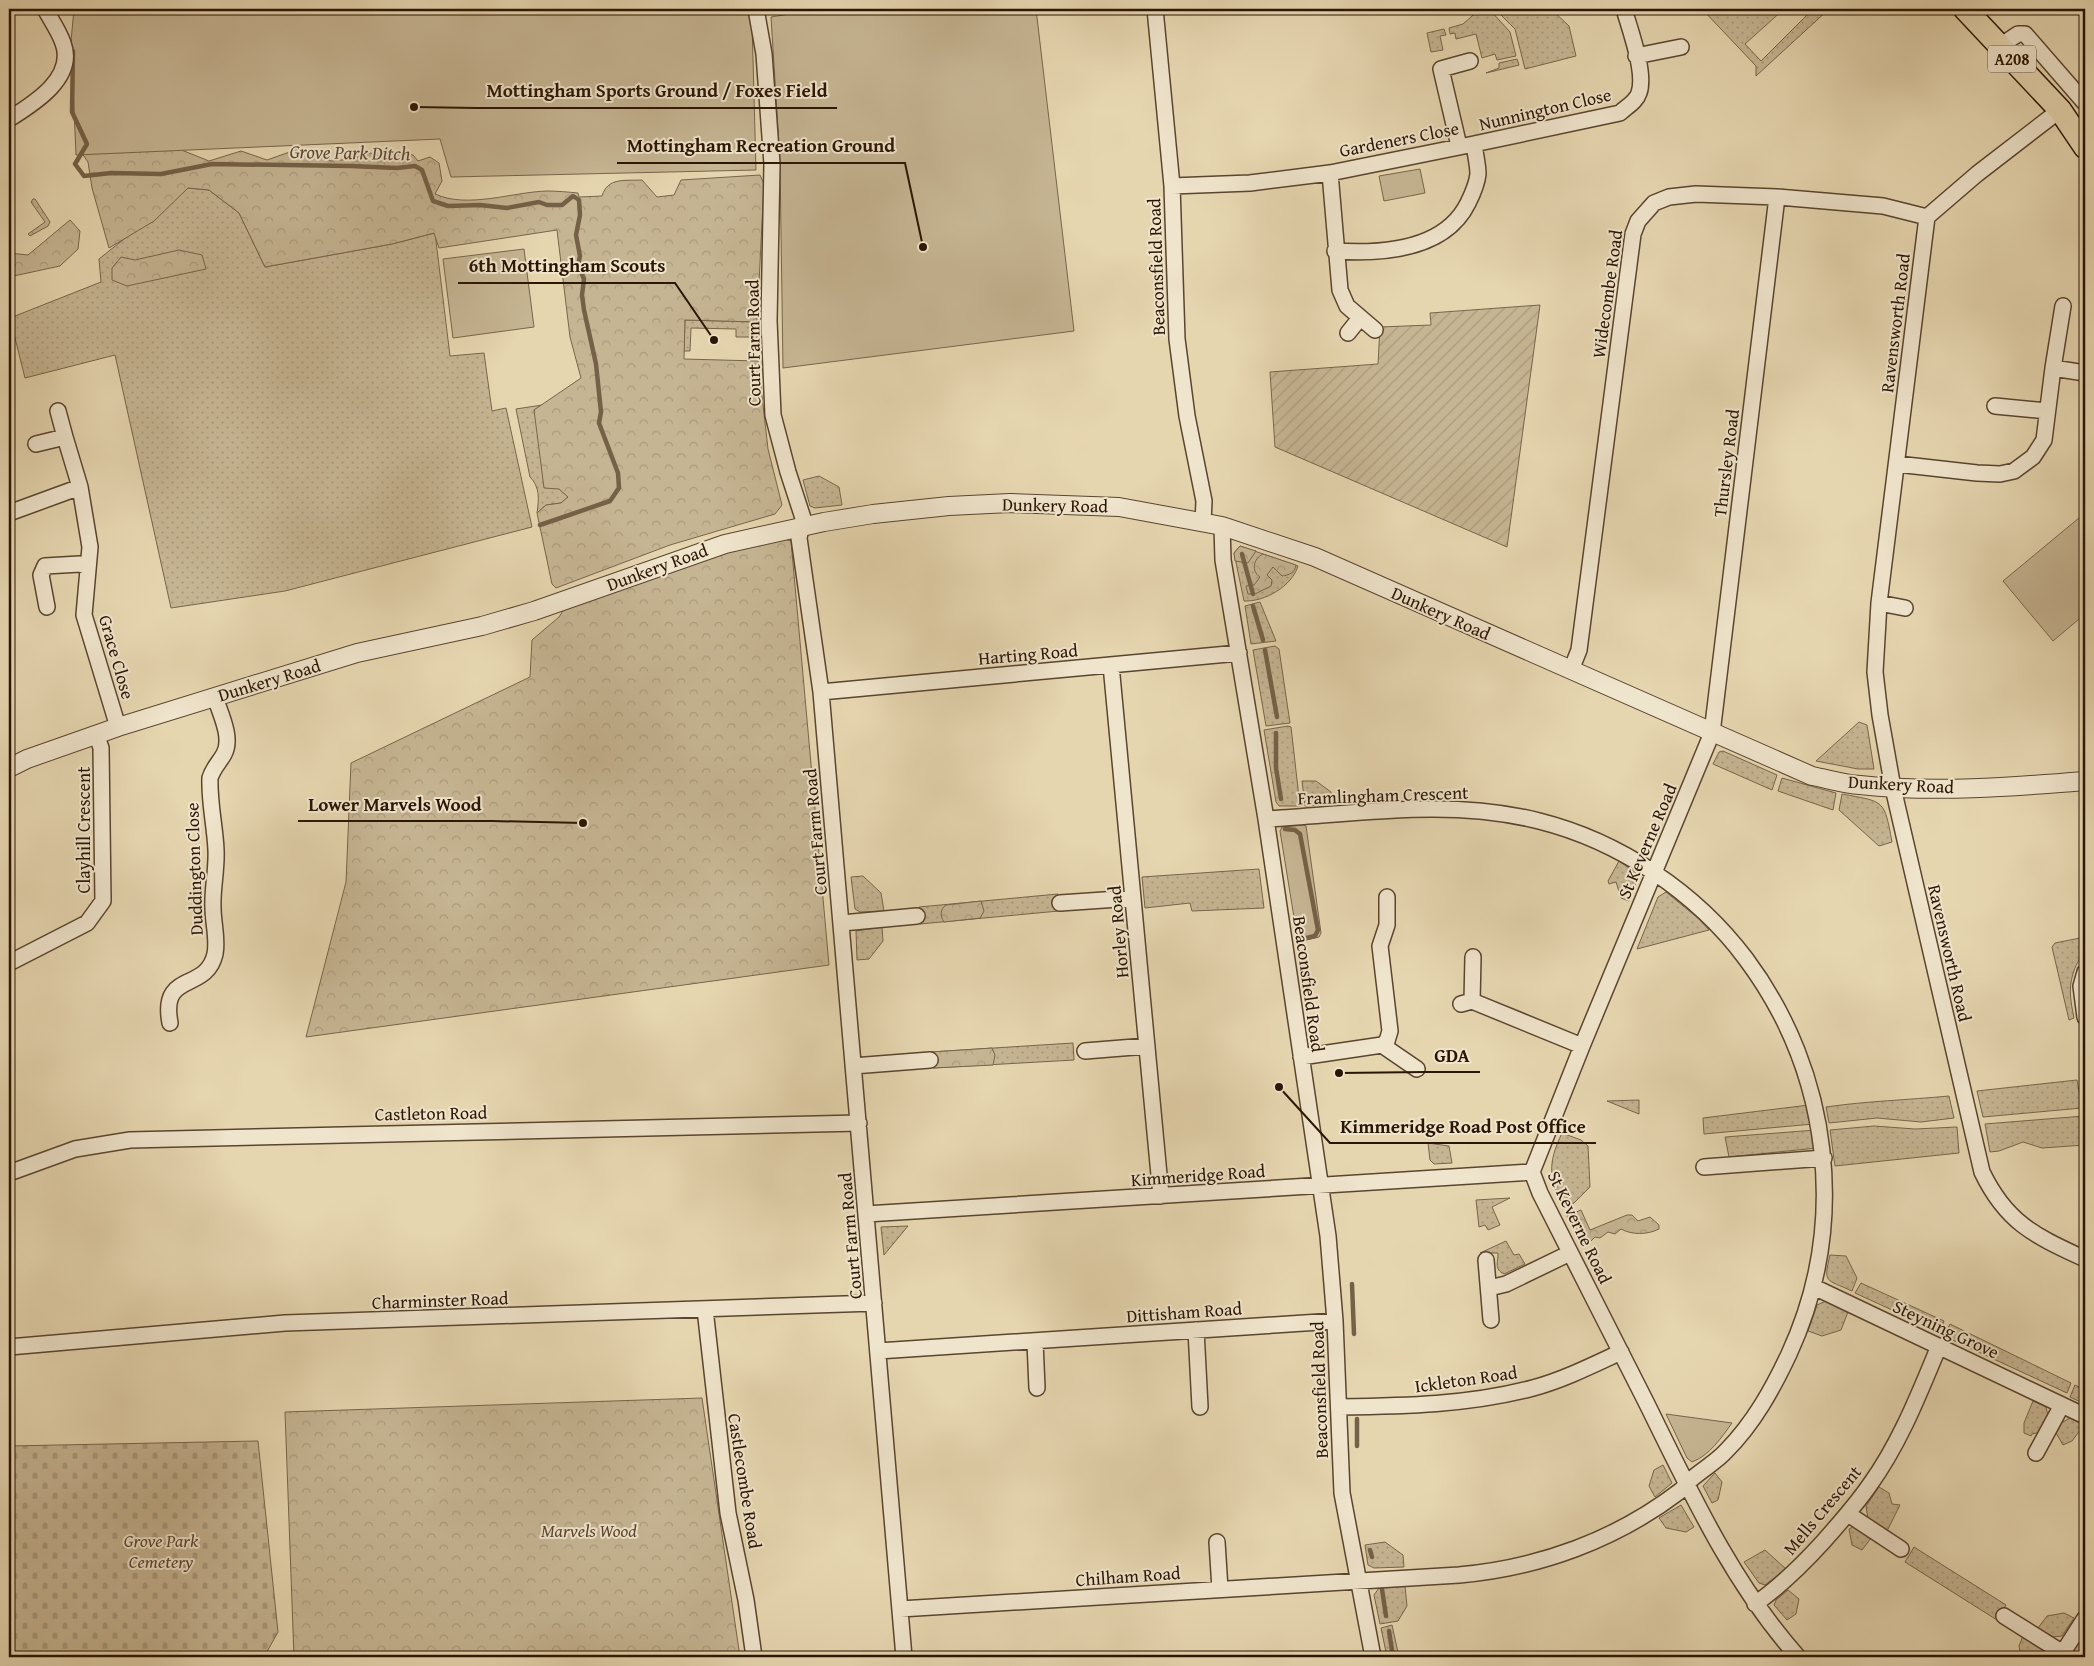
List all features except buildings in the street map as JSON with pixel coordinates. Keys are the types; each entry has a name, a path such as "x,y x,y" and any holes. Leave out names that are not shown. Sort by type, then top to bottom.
{"main road":[{"name":"A208","path":"1965,9 2060,110 2085,147"}],"street":[{"path":"9,119 43,95 58,79 63,65 64,44 46,9"},
{"name":"Court Farm Road","path":"756,9 764,54 772,164 769,330 773,415 788,472 803,518 799,538 821,692 904,1657"},
{"name":"Beaconsfield Road","path":"1155,9 1172,186 1177,339 1187,416 1204,501 1203,522"},
{"name":"Nunnington Close","path":"1466,145 1620,113 1639,94 1640,75 1624,9"},
{"path":"2000,46 2018,34 2025,34 2085,103"},
{"path":"1636,56 1681,47"},
{"path":"1466,145 1441,69 1470,61"},
{"path":"1927,218 1977,174 2060,110"},
{"name":"Gardeners Close","path":"1172,186 1250,183 1330,173 1466,145 1478,175 1472,196 1463,214 1441,234 1412,246 1377,250 1335,251"},
{"name":"Gardeners Close","path":"1330,173 1335,251 1340,290 1347,306 1375,330"},
{"name":"Widecombe Road","path":"1571,670 1579,650 1632,234 1638,220 1654,203 1669,197 1719,194 1883,206 1927,218"},
{"name":"Thursley Road","path":"1712,733 1777,197"},
{"name":"Ravensworth Road","path":"1927,218 1879,603 1876,672 1880,715 1892,788 1982,1172 1997,1198 2026,1229 2085,1259"},
{"path":"1897,464 2000,474 2014,471 2033,457 2040,447 2046,432 2047,411 2063,306"},
{"path":"1348,333 1360,318"},
{"path":"2053,368 2085,373"},
{"path":"1995,406 2047,411"},
{"name":"Grace Close","path":"58,411 80,487 90,546 84,616 118,727"},
{"path":"36,444 65,436"},
{"path":"9,513 80,487"},
{"name":"Dunkery Road","path":"9,768 27,759 97,736 118,727 357,653 482,626 534,612 680,558 725,544 801,527 905,510 1010,503 1119,507 1222,526 1315,557 1812,776 1858,785 1892,788 2022,786 2085,781"},
{"name":"Beaconsfield Road","path":"1222,526 1223,560 1266,819 1328,1236 1335,1321 1342,1494 1373,1657"},
{"path":"47,607 41,575 45,566 80,564 88,567"},
{"path":"1879,603 1904,608"},
{"name":"Harting Road","path":"821,692 1239,653"},
{"name":"Horley Road","path":"1111,665 1161,1196"},
{"name":"Duddington Close","path":"170,1023 168,1004 173,991 178,986 202,975 211,964 216,948 213,906 216,866 210,778 212,770 224,754 227,738 215,697"},
{"name":"St Keverne Road","path":"1712,733 1582,1046 1532,1172 1570,1253 1730,1565 1755,1604 1798,1657"},
{"name":"Clayhill Crescent","path":"9,963 86,923 103,901 101,748 97,736"},
{"name":"Framlingham Crescent","path":"1266,819 1446,808 1494,812 1539,821 1579,834 1624,855 1653,873 1703,911 1732,940 1762,980 1786,1023 1808,1077 1820,1128 1824,1158 1825,1203 1823,1236 1814,1287 1798,1335 1780,1374 1753,1419 1726,1452 1654,1509 1617,1532 1534,1563 1492,1572 1358,1581"},
{"path":"1301,1057 1382,1045 1387,1041 1390,1031 1380,946 1387,926 1387,897"},
{"path":"1060,903 1133,898"},
{"path":"842,923 917,916"},
{"path":"1473,957 1466,1002 1582,1046"},
{"path":"2085,972 2081,986 2085,1017"},
{"path":"1382,1045 1417,1068"},
{"path":"1085,1051 1148,1046"},
{"path":"853,1066 930,1060"},
{"name":"Castleton Road","path":"9,1173 75,1148 130,1140 859,1123"},
{"path":"1704,1167 1824,1158"},
{"name":"Kimmeridge Road","path":"866,1214 1532,1172"},
{"path":"1489,1288 1506,1284 1570,1253"},
{"path":"1486,1260 1491,1320"},
{"name":"Steyning Grove","path":"1814,1287 2085,1416"},
{"name":"Charminster Road","path":"9,1347 285,1324 874,1303"},
{"name":"Castlecombe Road","path":"705,1309 728,1513 746,1600 754,1657"},
{"name":"Dittisham Road","path":"878,1351 1335,1321"},
{"path":"1196,1330 1200,1407"},
{"path":"1034,1342 1037,1388"},
{"name":"Mells Crescent","path":"1755,1604 1786,1580 1848,1514 1870,1485 1898,1439 1939,1346"},
{"name":"Ickleton Road","path":"1338,1407 1439,1405 1487,1399 1534,1388 1622,1352"},
{"path":"2036,1453 2062,1405"},
{"path":"1848,1514 1901,1549"},
{"path":"1217,1542 1220,1589"},
{"name":"Chilham Road","path":"900,1609 1358,1581"},
{"path":"2004,1616 2061,1655 2085,1618"}],"green space":[{"path":"74,9 749,9 752,23 756,170 451,177 440,139 76,155 71,41"},
{"path":"820,9 1036,9 1074,331 783,368 780,162 771,17"},
{"path":"1480,9 1489,9 1510,32 1516,56 1497,60 1495,54 1482,58 1476,34 1456,39 1455,33 1450,34 1449,28 1463,24"},
{"path":"1495,9 1551,9 1569,26 1576,56 1525,69 1515,29"},
{"path":"1702,9 1784,9 1745,44 1761,61 1813,9 1829,9 1756,76 1756,66"},
{"path":"1444,29 1446,35 1440,36 1443,50 1431,52 1427,33"},
{"path":"1517,59 1519,65 1486,73 1499,68 1499,63"},
{"path":"159,141 209,161 241,151 267,160 298,149 317,153 331,161 351,159 370,153 385,157 405,153 413,155 418,161 430,157 439,163 442,181 435,194 462,200 547,191 578,193 579,197 602,196 608,186 623,180 642,180 657,197 674,195 681,180 760,175 764,184 757,322 685,320 684,359 758,361 768,449 782,505 775,514 670,545 556,588 552,584 537,513 546,505 561,503 568,497 559,489 544,488 534,410 581,378 570,337 557,230 439,248 434,233 392,244 265,267 239,213 209,190 188,188 154,221 109,248 92,188 88,162 79,149"},
{"path":"1420,169 1425,193 1384,201 1379,176"},
{"path":"188,188 209,190 239,213 265,267 392,244 435,233 450,356 484,353 492,411 506,408 532,527 285,591 171,608 115,355 25,378 10,318 101,282 99,259"},
{"path":"35,199 50,222 48,226 30,236 28,234 45,222 31,202"},
{"path":"70,220 80,231 78,249 60,266 9,277 9,253 28,255"},
{"path":"524,249 534,327 453,338 443,259"},
{"path":"179,250 202,255 206,269 127,286 112,280 112,268 121,257 135,260"},
{"path":"1540,305 1507,547 1275,447 1270,372 1378,364 1380,327 1431,325 1430,313"},
{"path":"685,320 757,322 758,337 736,337 736,329 691,328 690,351 684,351"},
{"path":"542,405 534,410 559,488 568,497 561,503 546,505 537,513 537,489 530,477 516,409"},
{"path":"819,476 839,487 842,505 815,508 810,506 803,480"},
{"path":"2085,513 2085,614 2053,641 2003,581"},
{"path":"781,538 791,541 829,965 306,1037 346,882 351,763 530,677 532,640 559,617 568,603 666,566"},
{"path":"1240,546 1298,566 1290,580 1277,591 1260,599 1244,601 1234,553"},
{"path":"1240,546 1256,551 1248,563 1235,561 1234,553"},
{"path":"1263,554 1296,565 1295,568 1291,573 1282,576 1273,567 1267,575 1272,580 1271,586 1255,594 1248,594 1246,586 1254,585 1260,577 1255,572 1254,565"},
{"path":"1260,602 1276,641 1251,644 1245,606"},
{"path":"1275,646 1279,649 1290,723 1266,726 1253,650"},
{"path":"1859,722 1867,725 1874,769 1858,769 1816,761"},
{"path":"1291,727 1300,806 1279,806 1276,802 1264,730"},
{"path":"1723,751 1777,775 1772,790 1713,764 1719,752"},
{"path":"1782,778 1836,793 1833,810 1778,791"},
{"path":"1302,781 1316,781 1331,792 1332,804 1305,806"},
{"path":"1842,794 1875,801 1880,805 1887,817 1892,842 1879,846 1839,810"},
{"path":"1306,826 1321,933 1319,937 1298,942 1280,831 1282,827"},
{"path":"1619,861 1639,875 1629,901 1621,898 1616,882 1609,884 1608,881"},
{"path":"1259,869 1264,908 1192,911 1190,903 1145,908 1142,877"},
{"path":"863,876 881,893 884,911 860,912 855,909 851,877"},
{"path":"1666,892 1699,919 1709,930 1637,949 1658,897"},
{"path":"1058,894 1059,911 920,924 919,907"},
{"path":"981,901 984,911 980,918 944,922 941,915 946,905"},
{"path":"882,927 883,941 869,959 857,960 856,931"},
{"path":"2085,937 2083,954 2071,980 2070,996 2074,1018 2069,1020 2052,947 2055,943"},
{"path":"1073,1043 1074,1060 933,1068 931,1052"},
{"path":"992,1048 995,1055 993,1065 933,1068 931,1052"},
{"path":"2077,1080 2082,1108 1983,1117 1977,1091"},
{"path":"1949,1096 1954,1118 1921,1122 1877,1118 1829,1123 1826,1107 1872,1102"},
{"path":"1639,1100 1639,1114 1607,1101"},
{"path":"1809,1105 1813,1124 1704,1134 1703,1118"},
{"path":"2084,1116 2085,1145 2042,1148 2023,1142 1999,1151 1990,1152 1985,1124"},
{"path":"1874,1126 1915,1129 1957,1127 1959,1153 1835,1166 1830,1130"},
{"path":"1816,1130 1817,1148 1729,1157 1725,1137"},
{"path":"1562,1133 1581,1140 1588,1146 1590,1187 1574,1203 1564,1209 1555,1188 1552,1171 1554,1154"},
{"path":"1428,1143 1449,1146 1452,1163 1434,1164 1430,1160"},
{"path":"1510,1198 1492,1207 1500,1225 1488,1230 1485,1225 1479,1227 1476,1200"},
{"path":"1581,1210 1590,1230 1627,1215 1632,1215 1638,1221 1650,1217 1659,1225 1659,1229 1640,1234 1621,1229 1615,1234 1608,1232 1600,1238 1595,1237 1589,1243 1581,1244 1567,1216"},
{"path":"908,1226 884,1255 881,1227"},
{"path":"1506,1241 1514,1255 1519,1254 1525,1264 1504,1274 1498,1268 1498,1253 1480,1253"},
{"path":"1830,1255 1846,1256 1857,1278 1852,1291 1832,1282 1827,1276"},
{"path":"1861,1283 1944,1321 1940,1332 1855,1293"},
{"path":"1826,1301 1848,1312 1841,1330 1822,1336 1808,1331 1817,1305"},
{"path":"1950,1324 2071,1383 2067,1393 1944,1336"},
{"path":"2075,1385 2085,1390 2085,1404 2070,1397"},
{"name":"Marvels Wood","path":"702,1398 740,1657 294,1657 285,1412"},
{"path":"2033,1401 2046,1407 2048,1416 2040,1432 2031,1436 2024,1433 2024,1423"},
{"path":"1666,1414 1732,1423 1709,1451 1692,1462 1687,1458"},
{"path":"2070,1418 2084,1425 2072,1441 2063,1445 2056,1433 2061,1423"},
{"name":"Grove Park Cemetery","path":"258,1441 278,1632 264,1657 9,1657 9,1446"},
{"path":"1663,1465 1672,1483 1655,1497 1649,1486 1654,1470"},
{"path":"1715,1473 1722,1482 1718,1500 1712,1503 1703,1486"},
{"path":"1879,1487 1889,1493 1892,1504 1900,1505 1887,1531 1868,1519 1866,1506"},
{"path":"1681,1505 1694,1527 1686,1532 1666,1528 1659,1518"},
{"path":"1853,1527 1871,1538 1862,1550 1852,1545 1849,1529"},
{"path":"1385,1542 1403,1555 1404,1567 1374,1568 1368,1565 1365,1545"},
{"path":"1914,1547 2006,1605 1997,1620 1905,1562"},
{"path":"1765,1550 1786,1569 1765,1585 1759,1583 1744,1562"},
{"path":"1405,1586 1407,1606 1398,1621 1380,1624 1374,1595 1379,1588"},
{"path":"1788,1590 1799,1599 1796,1614 1787,1620 1774,1605 1776,1600"},
{"path":"2064,1613 2074,1618 2062,1636 2053,1637 2038,1628 2047,1616"},
{"path":"1392,1625 1399,1657 1387,1657 1381,1628"},
{"path":"2085,1631 2085,1657 2069,1657"},
{"path":"2023,1636 2044,1649 2046,1654 2021,1657 2019,1646"}],"waterway":[{"name":"Grove Park Ditch","path":"73,51 72,112 87,144 75,164 84,176 111,173 161,174 212,164 397,168 415,166 422,170 433,201 448,206 480,205 507,208 539,202 547,205 562,205 573,196 579,200 580,215 576,235 580,256 578,265 584,279 582,295 584,310 596,364 601,412 599,423 618,473 619,488 610,501 540,525"},
{"path":"1242,554 1253,594"},
{"path":"1253,606 1263,640"},
{"path":"1265,650 1277,717"},
{"path":"1276,733 1276,768 1281,799"},
{"path":"1285,829 1295,830 1300,834 1318,930 1315,936 1302,939"},
{"path":"1352,1284 1354,1334"},
{"path":"1357,1419 1357,1446"},
{"path":"1370,1550 1372,1557"},
{"path":"1382,1589 1386,1616"},
{"path":"1389,1631 1393,1657"}],"place":[{"name":"Mottingham Sports Ground / Foxes Field","path":"414,107"},
{"name":"Mottingham Recreation Ground","path":"923,247"},
{"name":"6th Mottingham Scouts","path":"714,340"},
{"name":"Lower Marvels Wood","path":"583,823"},
{"name":"GDA","path":"1339,1073"},
{"name":"Kimmeridge Road Post Office","path":"1279,1087"}]}
